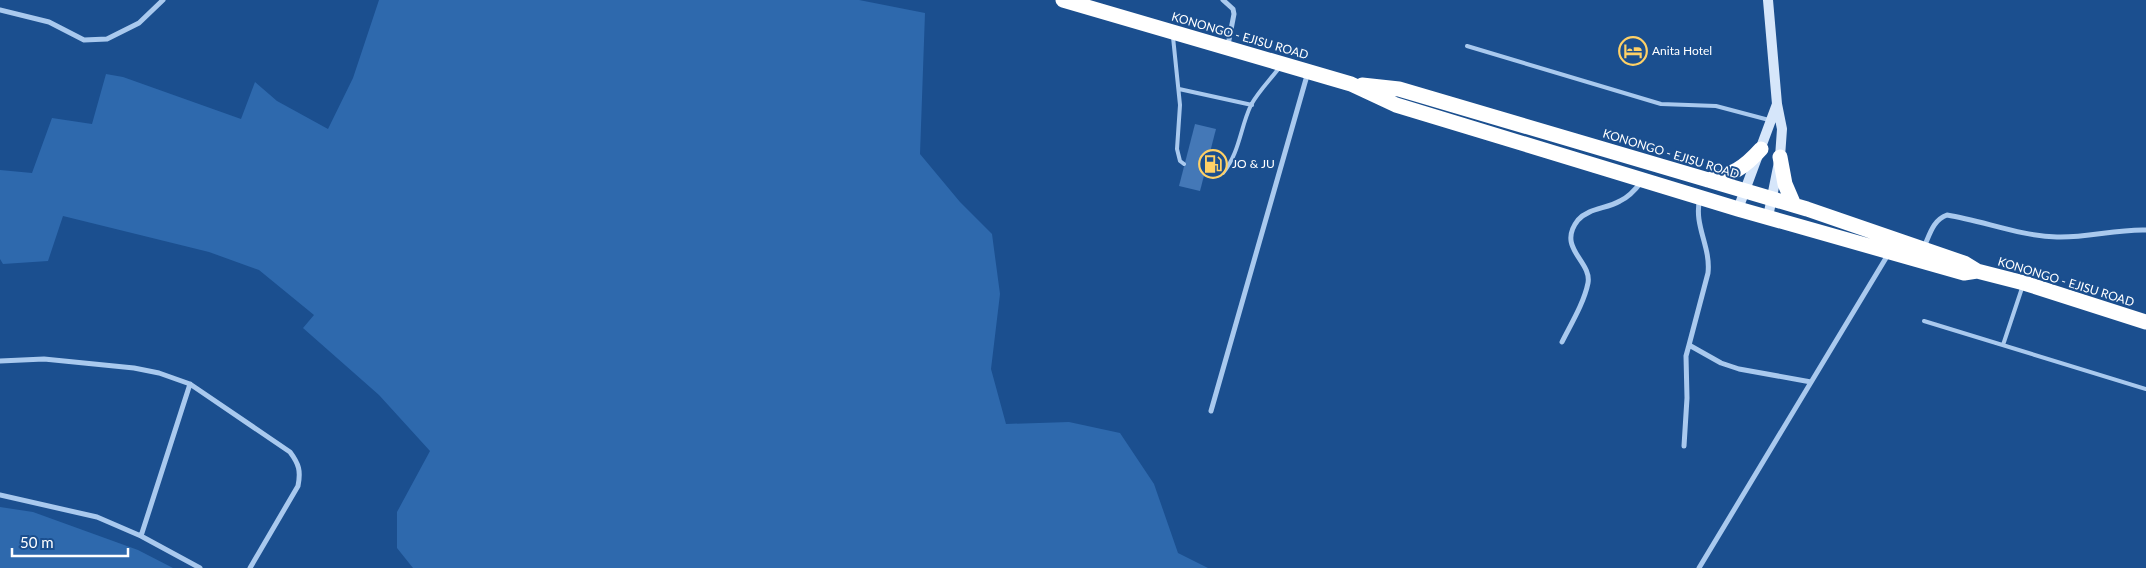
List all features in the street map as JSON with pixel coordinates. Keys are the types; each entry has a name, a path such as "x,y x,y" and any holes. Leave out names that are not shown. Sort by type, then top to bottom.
{"highway":[{"name":"KONONGO - EJISU ROAD","path":"1063,0 1351,84 1396,105 1642,181 1964,273 1977,271"},
{"name":"KONONGO - EJISU ROAD","path":"1351,84 1399,89 1744,192 1794,205 1964,263 1977,271 2024,283 2146,322"},
{"path":"1708,180 1736,172 1748,164 1761,149"},
{"path":"1780,157 1785,184 1794,205"}],"street":[{"path":"0,10 49,22 84,40 107,39 139,23 163,0"},
{"path":"1223,0 1233,9 1234,14 1227,48"},
{"path":"1767,0 1777,104 1782,129 1780,157 1768,218"},
{"path":"1211,411 1308,72"},
{"path":"1738,209 1777,104"},
{"path":"1562,342 1588,282 1587,270 1574,252 1572,242 1573,230 1578,220 1587,212 1620,201 1636,189 1642,181"},
{"path":"1684,446 1687,398 1686,356 1708,272 1709,260 1698,218 1700,198"},
{"path":"1923,250 1934,224 1940,217 1947,215 2032,234 2058,237 2128,229 2146,230"},
{"path":"1699,568 1890,253"},
{"path":"1689,345 1721,363 1812,382"},
{"path":"0,361 44,359 134,368 159,373 190,384 290,452 300,466 301,473 298,486 250,568"},
{"path":"141,536 190,384"},
{"path":"0,495 97,517 141,536 200,568"}],"lane":[{"path":"1173,32 1180,105 1177,149 1180,161 1184,164"},
{"path":"1467,46 1661,104 1716,106 1770,120"},
{"path":"1205,170 1223,173 1230,163 1242,137 1252,105 1282,64"},
{"path":"1179,89 1252,105"},
{"path":"2003,345 2024,283"},
{"path":"1924,321 2146,389"}],"shaded area":[{"path":"379,0 859,0 925,13 920,154 960,202 992,234 1000,294 991,369 1006,424 1069,422 1120,433 1154,484 1178,553 1208,568 413,568 397,548 397,512 430,451 379,395 303,328 314,315 259,270 209,252 63,216 48,261 3,264 0,259 0,170 32,173 52,118 92,124 106,74 123,77 241,119 255,82 277,101 328,129 353,78"},
{"path":"0,507 33,512 138,550 173,568 0,568"}],"building":[{"path":"1195,124 1216,129 1200,191 1179,186"}],"place":[{"name":"Anita Hotel","path":"1633,51"},
{"name":"JO & JU","path":"1213,164"}]}
